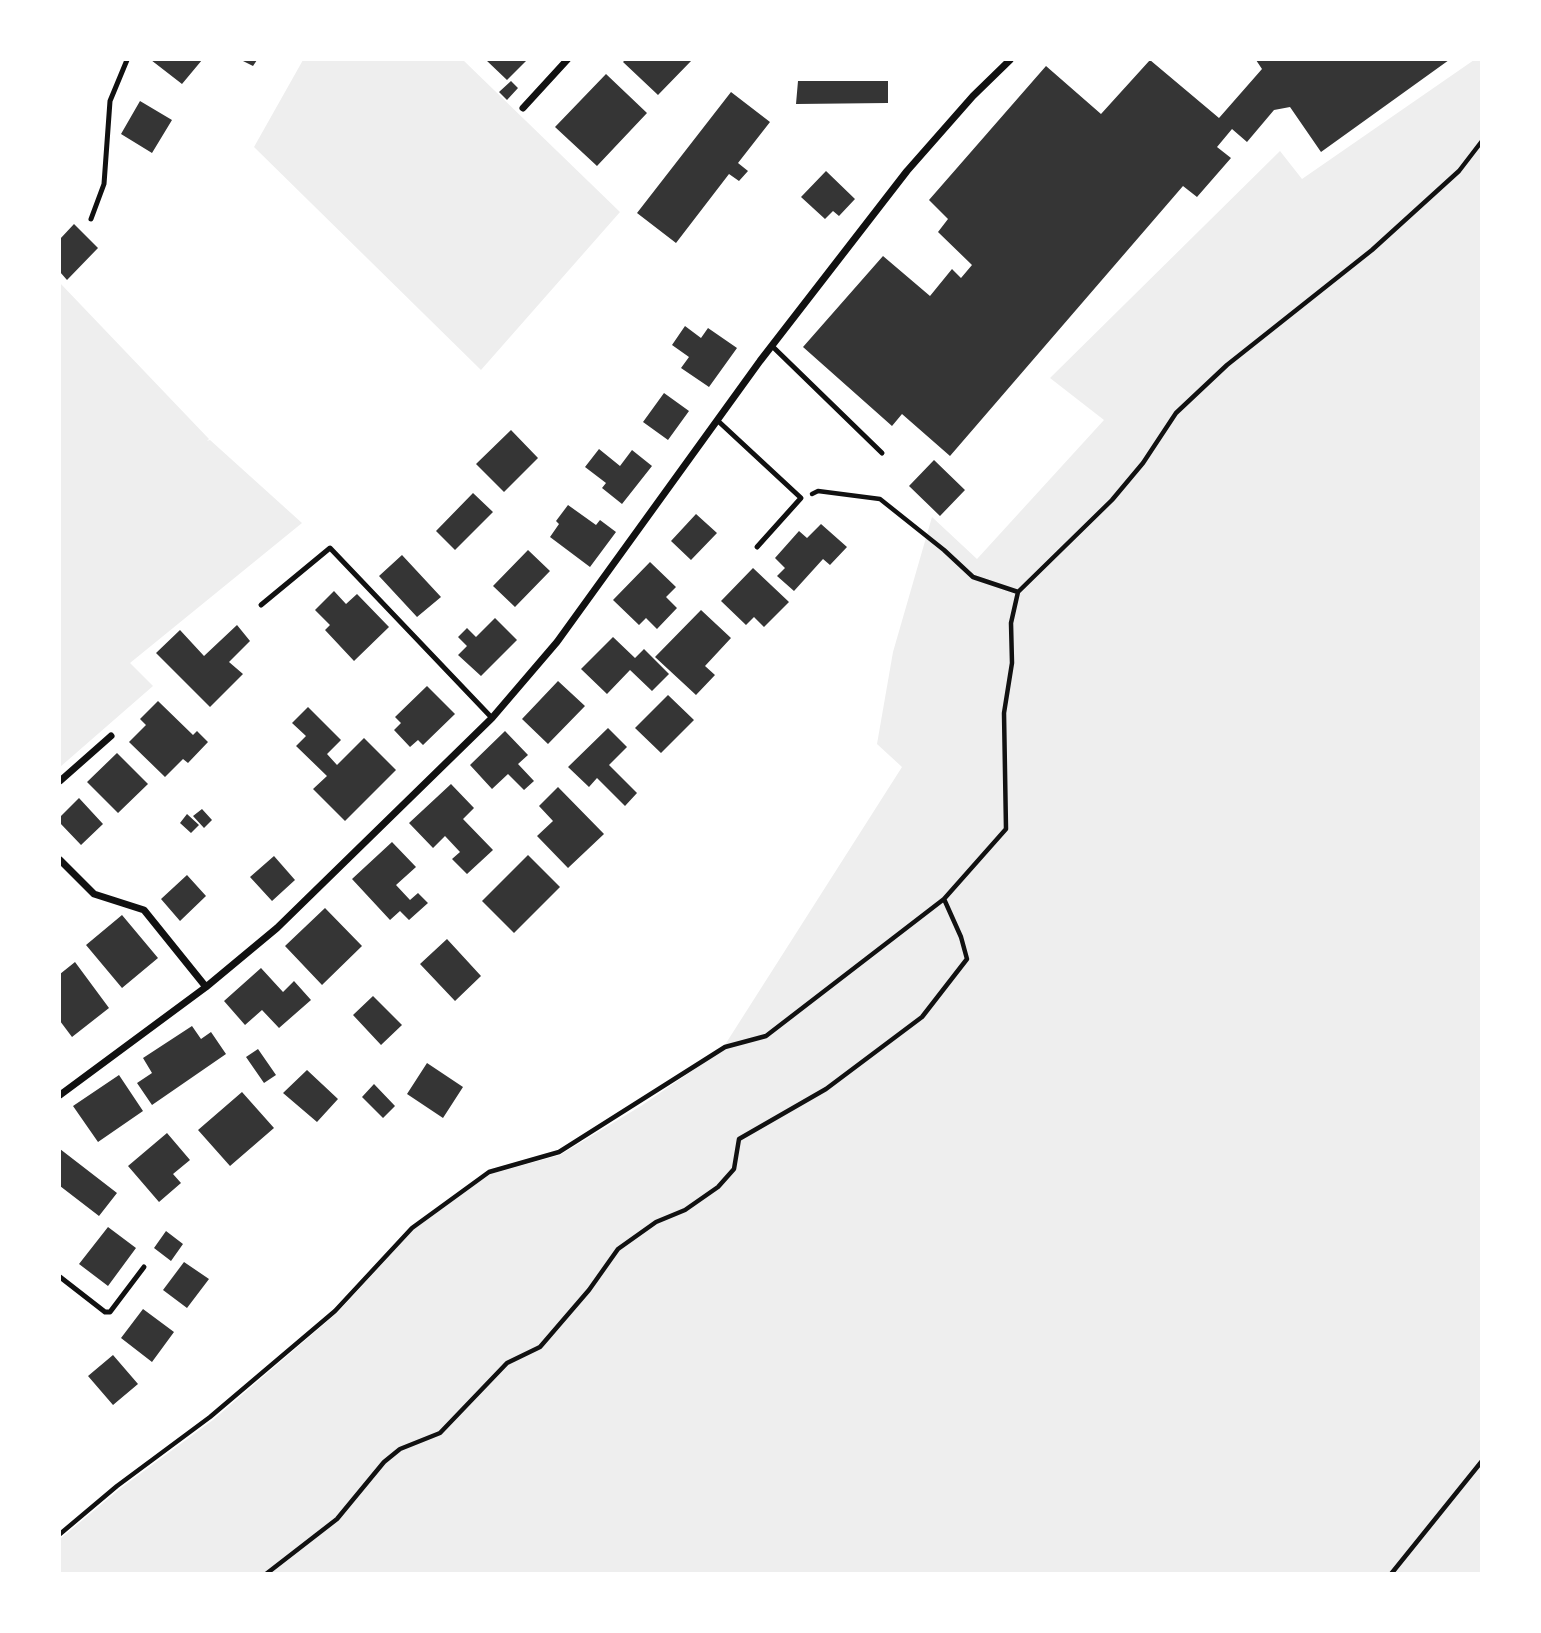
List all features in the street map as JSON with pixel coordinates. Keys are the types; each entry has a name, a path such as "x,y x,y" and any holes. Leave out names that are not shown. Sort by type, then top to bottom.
{"street":[{"path":"523,108 567,60"},
{"path":"60,1095 206,987 277,928 492,718 557,642 717,420 907,171 973,96 1010,60"},
{"path":"60,781 111,736"},
{"path":"60,860 88,890 101,898 144,910 206,987"}],"lane":[{"path":"91,219 104,184 110,101 127,60"},
{"path":"772,346 881,453"},
{"path":"717,420 801,498 757,547"},
{"path":"261,605 330,548 492,718"},
{"path":"60,1277 105,1312 110,1312 144,1267"}],"path":[{"path":"60,1534 117,1486 210,1418 325,1320 412,1227 489,1172 559,1152 725,1047 766,1036 944,899 1006,829 1004,713 1012,663 1011,623 1018,592 1112,500 1143,463 1176,413 1227,365 1372,250 1459,172 1482,141"},
{"path":"801,498 818,491 880,499 973,577 1018,592"},
{"path":"265,1573 326,1529 370,1477 400,1449 440,1433 507,1363 540,1347 589,1290 618,1250 656,1223 685,1210 718,1187 734,1169 739,1139 826,1088 922,1017 967,960 961,937 944,899"},
{"path":"1391,1573 1482,1461"}],"shaded area":[{"path":"303,60 463,60 620,212 481,370 254,147"},
{"path":"1474,60 1481,60 1481,1573 60,1574 60,1539 121,1488 213,1420 338,1312 413,1230 490,1174 560,1155 641,1106 721,1051 902,767 877,744 893,652 932,517 977,559 1104,420 1050,378 1280,151 1302,179"},
{"path":"60,283 209,439 207,441 210,440 302,523 130,663 153,686 60,767"}],"building":[{"path":"151,60 202,60 182,84"},
{"path":"241,60 257,60 253,66"},
{"path":"486,60 527,60 507,80"},
{"path":"692,60 658,95 623,62"},
{"path":"1150,60 1219,118 1262,69 1256,60 1449,60 1321,152 1290,107 1274,110 1247,142 1232,129 1217,147 1231,158 1197,197 1183,186 950,456 902,414 892,426 803,347 883,256 930,296 952,269 961,278 972,265 938,232 948,219 929,200 1046,66 1101,114"},
{"path":"606,74 647,113 597,166 555,127"},
{"path":"511,81 518,88 507,100 499,92"},
{"path":"798,81 888,81 888,103 796,104"},
{"path":"731,92 770,122 738,163 748,171 739,181 729,174 676,243 637,213"},
{"path":"140,101 172,120 152,153 121,134"},
{"path":"826,171 855,199 839,216 833,211 825,219 801,197"},
{"path":"74,224 98,248 67,280 60,272 60,239"},
{"path":"685,326 701,338 708,328 737,348 709,387 681,368 689,357 672,345"},
{"path":"664,393 689,411 668,440 643,422"},
{"path":"511,430 538,458 504,492 476,464"},
{"path":"599,449 620,466 632,450 652,466 622,504 602,488 606,483 585,467"},
{"path":"934,460 965,490 940,516 909,486"},
{"path":"473,493 493,512 455,550 436,531"},
{"path":"568,505 596,525 600,520 616,532 590,567 550,537 559,524 556,521"},
{"path":"696,514 717,533 691,560 671,541"},
{"path":"821,524 847,547 830,565 823,559 794,591 777,576 785,568 775,558 799,531 807,538"},
{"path":"528,550 550,571 515,607 493,586"},
{"path":"402,555 441,597 417,617 379,576"},
{"path":"650,562 676,587 666,597 677,608 657,629 646,618 639,625 613,600"},
{"path":"753,568 789,602 764,627 754,617 746,625 721,601"},
{"path":"334,591 346,604 357,594 389,627 354,661 325,630 330,625 315,610"},
{"path":"701,610 731,638 705,666 715,675 696,695 655,657"},
{"path":"495,618 517,640 481,676 458,655 467,646 458,637 467,628 476,637"},
{"path":"237,625 250,641 229,662 243,674 210,707 156,653 180,630 204,656"},
{"path":"613,637 635,658 644,649 669,674 652,691 630,670 607,694 581,669"},
{"path":"558,681 585,706 548,744 522,719"},
{"path":"427,686 455,714 423,745 418,740 410,747 394,730 401,723 395,717"},
{"path":"668,695 694,720 661,753 635,728"},
{"path":"158,701 193,735 197,731 208,742 188,763 183,759 165,777 129,742 146,725 140,719"},
{"path":"308,707 341,740 327,754 337,765 364,738 396,770 345,821 313,789 327,776 296,746 306,736 292,723"},
{"path":"608,728 627,747 609,765 637,793 625,806 597,778 589,787 568,767"},
{"path":"505,731 528,755 518,764 534,781 524,790 508,774 492,789 470,765"},
{"path":"117,753 148,784 118,813 87,782"},
{"path":"451,784 474,808 463,819 493,850 467,874 452,859 460,852 445,836 433,848 409,823"},
{"path":"558,787 604,834 568,868 537,836 553,821 539,806"},
{"path":"79,798 103,824 81,845 60,823 60,817"},
{"path":"202,809 212,820 204,828 193,816"},
{"path":"187,814 199,825 191,833 180,823"},
{"path":"392,842 416,867 396,885 410,900 418,893 428,903 409,920 400,911 390,920 352,879"},
{"path":"528,855 560,887 514,933 482,901"},
{"path":"274,856 295,880 272,901 250,877"},
{"path":"187,875 206,896 180,921 161,899"},
{"path":"325,908 362,946 322,985 285,946"},
{"path":"122,915 158,958 122,988 86,945"},
{"path":"447,939 481,976 455,1001 420,964"},
{"path":"75,962 109,1008 72,1037 60,1021 60,974"},
{"path":"261,968 283,992 294,981 311,1000 279,1028 262,1010 245,1025 224,1001"},
{"path":"373,996 402,1025 381,1045 353,1015"},
{"path":"192,1026 201,1039 211,1032 226,1054 152,1105 137,1083 152,1073 143,1058"},
{"path":"258,1049 276,1075 264,1083 246,1057"},
{"path":"427,1063 463,1087 443,1118 407,1094"},
{"path":"307,1070 338,1099 317,1122 283,1093"},
{"path":"119,1075 143,1111 98,1142 73,1106"},
{"path":"374,1084 395,1106 383,1118 362,1097"},
{"path":"242,1092 274,1128 230,1166 198,1130"},
{"path":"167,1133 190,1160 173,1174 181,1183 159,1202 128,1166"},
{"path":"60,1149 117,1193 99,1216 60,1186"},
{"path":"108,1227 136,1248 108,1286 79,1264"},
{"path":"166,1231 183,1244 171,1261 154,1248"},
{"path":"184,1262 209,1279 187,1308 163,1290"},
{"path":"143,1309 174,1332 152,1362 121,1338"},
{"path":"113,1355 138,1384 113,1405 88,1376"}]}
